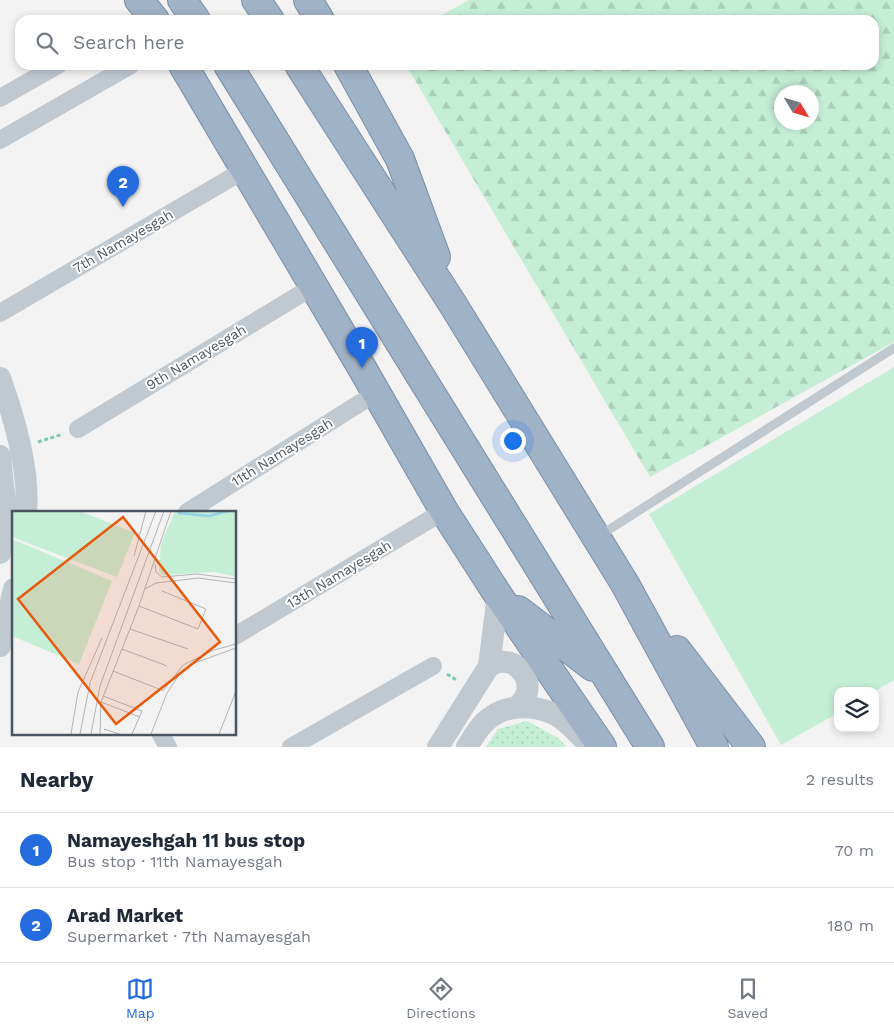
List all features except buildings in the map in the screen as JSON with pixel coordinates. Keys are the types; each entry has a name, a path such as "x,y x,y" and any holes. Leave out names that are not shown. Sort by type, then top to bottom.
{"highway":[{"path":"182,0 192,15"},
{"path":"256,0 266,15"},
{"path":"308,0 317,15"},
{"path":"186,70 246,169 444,512 602,747"},
{"path":"231,70 650,747"},
{"path":"302,70 452,303 597,537 625,584 714,747"},
{"path":"351,70 400,159 452,303"},
{"path":"625,584 751,747"},
{"path":"498,595 606,677"}],"street":[{"path":"0,98 49,70"},
{"path":"0,140 122,70"},
{"name":"7th Namayesgah","path":"0,313 246,169"},
{"name":"9th Namayesgah","path":"78,429 314,286"},
{"path":"0,378 21,448 27,502 26,511"},
{"name":"11th Namayesgah","path":"189,511 376,392"},
{"path":"0,456 5,502 0,553"},
{"name":"13th Namayesgah","path":"236,635 444,512"},
{"path":"438,747 489,666 498,595"},
{"path":"0,646 12,597"},
{"path":"489,666 501,662 513,664 523,672 528,684 526,697 517,707"},
{"path":"291,747 433,666"},
{"path":"467,747 478,730 492,716 517,707 536,708 554,714 572,728 591,747"},
{"path":"161,734 168,747"}],"lane":[{"path":"597,537 894,348"}],"path":[{"path":"21,448 78,429"},
{"path":"433,666 474,690"}],"green space":[{"path":"469,0 894,0 894,342 650,477 409,70 879,70 879,15 442,15"},
{"path":"894,367 894,680 879,689 879,687 834,687 834,715 781,745 649,514"},
{"path":"527,721 558,738 567,747 486,747 498,729"}],"place":[{"name":"Arad Market","path":"123,207"},
{"name":"Namayeshgah 11 bus stop","path":"362,368"}]}
